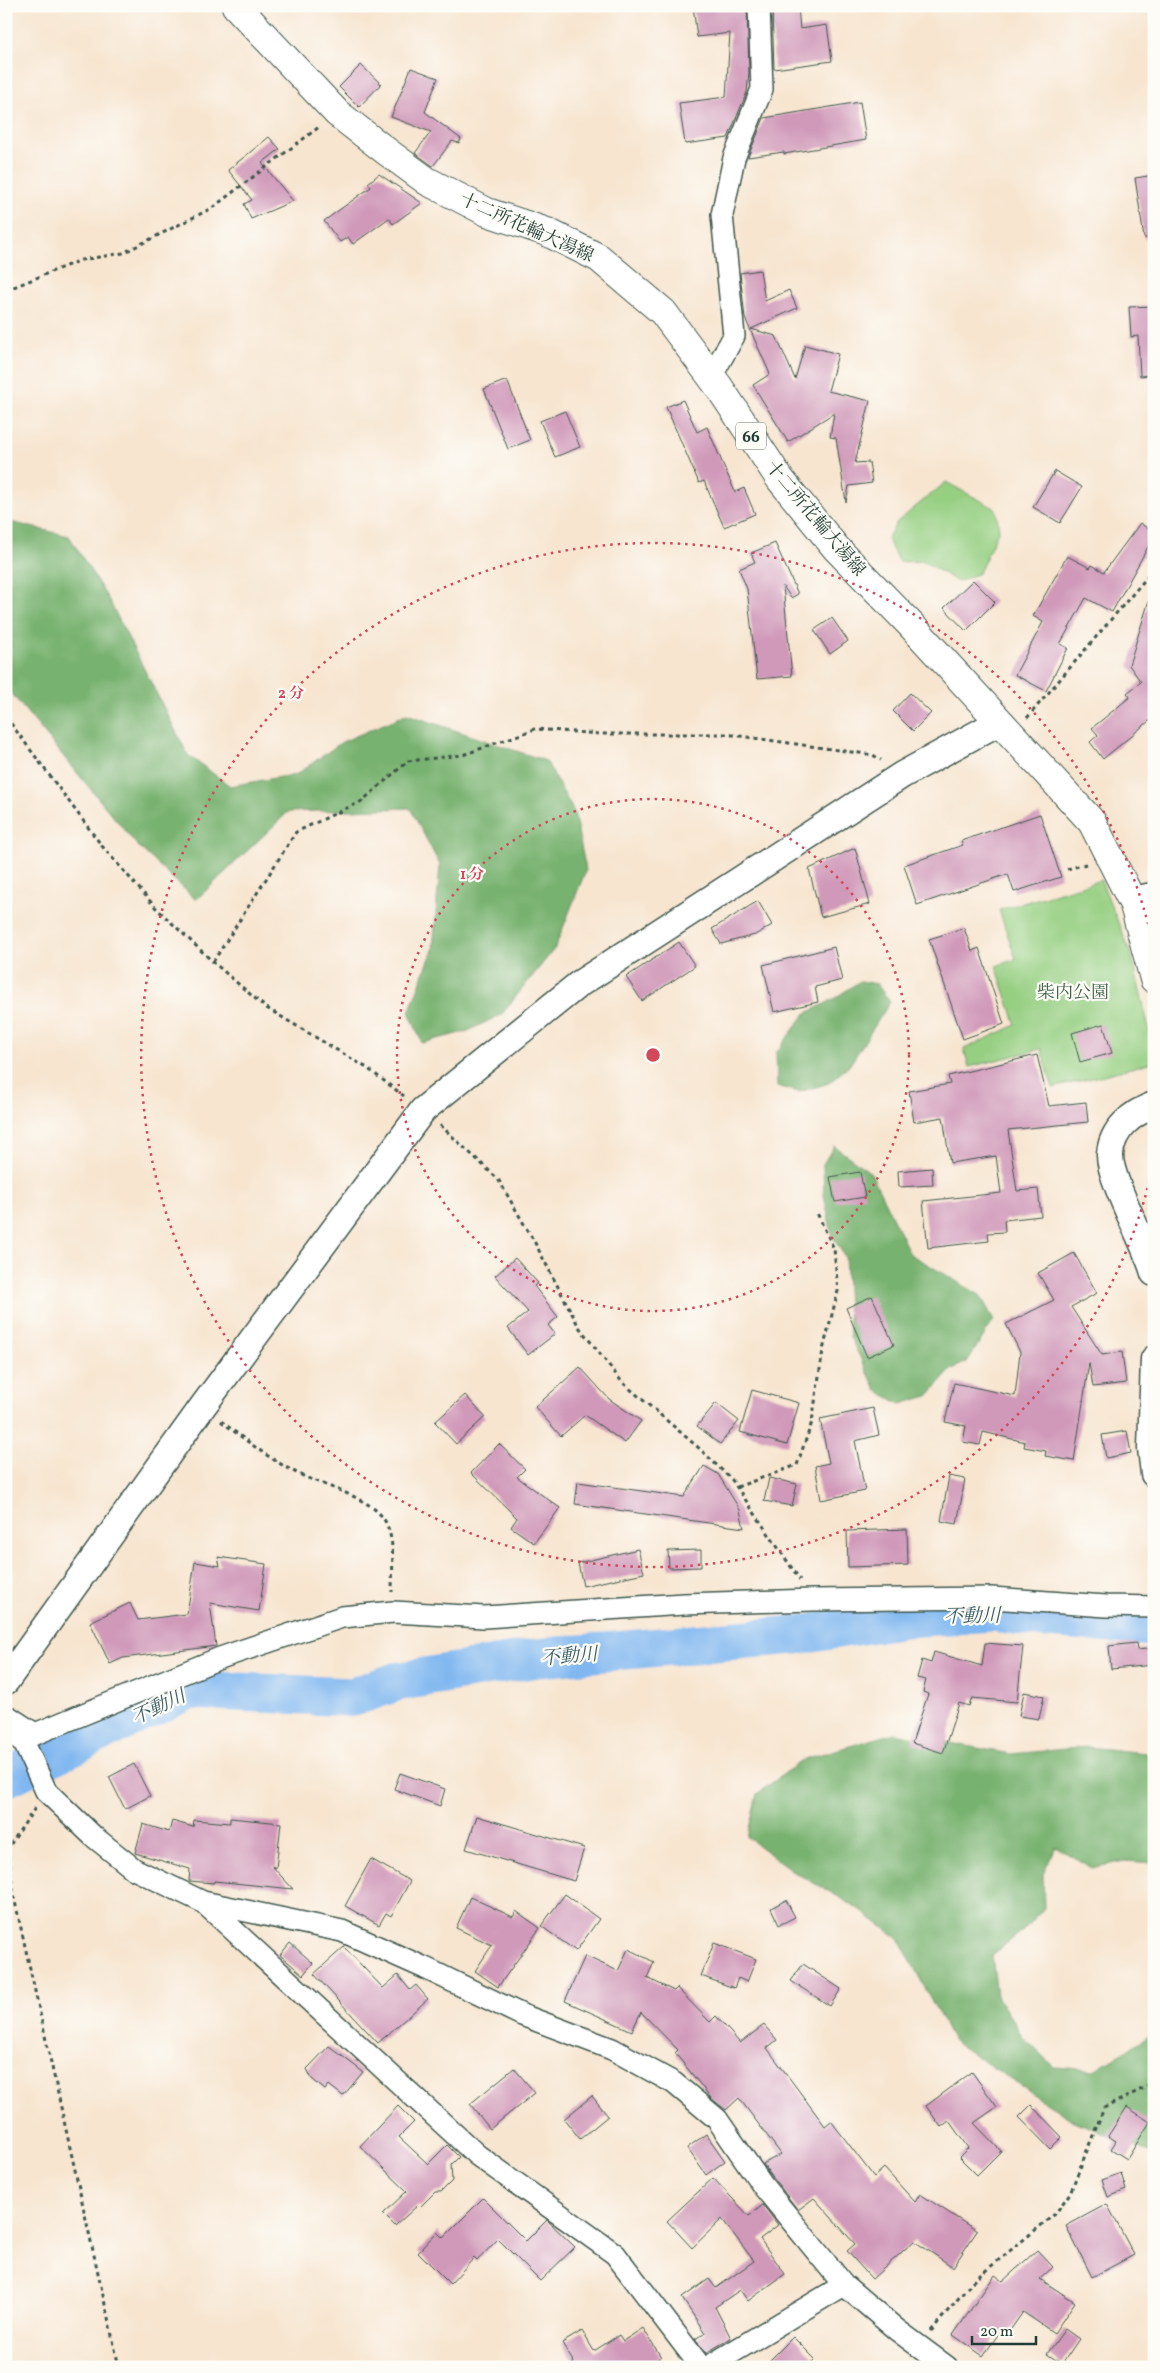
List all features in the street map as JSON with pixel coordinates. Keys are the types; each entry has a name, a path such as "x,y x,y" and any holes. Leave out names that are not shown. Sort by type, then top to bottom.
{"main road":[{"name":"十二所花輪大湯線","path":"236,6 337,113 427,181 487,212 547,232 599,258 663,312 711,377 780,479 836,548 911,625 1092,822 1142,896 1154,979"}],"street":[{"path":"711,377 734,336 722,215 734,158 762,89 759,6"},
{"path":"6,1682 203,1406 423,1110 579,984 902,775 1006,729"},
{"path":"1154,1105 1131,1117 1117,1132 1110,1154 1116,1180 1154,1273"},
{"path":"1154,1359 1152,1448 1154,1474"},
{"path":"6,1714 35,1734 220,1658 342,1617 393,1612 484,1617 684,1604 992,1598 1106,1606 1154,1607"},
{"path":"6,1723 25,1746 46,1790 93,1836 134,1869 203,1902 342,1931 425,1968 522,2015 612,2049 674,2083 717,2119 763,2186 844,2285 915,2344 947,2367"},
{"path":"203,1902 477,2155 615,2254 701,2367"},
{"path":"708,2367 844,2285"}],"path":[{"path":"6,290 81,260 123,253 212,208 337,113"},
{"path":"1006,729 1154,569"},
{"path":"6,716 102,846 157,909 213,962 265,1007 367,1068 423,1110 498,1179 536,1243 579,1327 622,1382 700,1450 737,1487 813,1600"},
{"path":"213,962 296,832 362,801 408,761 463,754 535,729 600,734 726,734 872,755 902,775"},
{"path":"737,1487 797,1465 812,1422 823,1350 838,1291 834,1249 817,1213"},
{"path":"203,1406 249,1443 293,1471 370,1506 384,1519 392,1537 393,1612"},
{"path":"46,1790 8,1848 14,1897 119,2367"},
{"path":"915,2344 936,2328 973,2281 1055,2214 1070,2193 1104,2108 1154,2083"}],"green space":[{"path":"946,482 996,509 999,529 979,573 958,582 923,561 899,562 887,539 897,522"},
{"path":"6,521 69,536 110,602 188,755 230,786 297,774 342,742 407,714 546,761 574,812 586,870 555,948 502,1014 468,1031 422,1043 409,1012 433,950 440,865 410,808 288,812 196,900 136,844 6,687"},
{"name":"柴内公園","path":"1101,880 1132,957 1154,1049 1154,1062 1053,1088 1041,1049 969,1067 964,1049 1016,1025 996,966 1016,959 999,910"},
{"path":"860,981 877,984 890,1002 849,1066 829,1083 799,1092 777,1086 776,1053 805,1014 832,1000"},
{"path":"834,1146 871,1173 910,1254 980,1295 994,1320 967,1362 952,1369 928,1396 901,1404 877,1391 850,1337 845,1257 832,1235 824,1195 823,1164"},
{"path":"895,1733 1010,1754 1088,1747 1146,1753 1154,1766 1154,1863 1124,1861 1092,1868 1056,1847 1043,1874 1044,1908 1025,1929 992,1955 997,1996 1023,2037 1054,2067 1094,2070 1154,2033 1154,2154 1072,2120 953,2041 899,1939 853,1905 794,1872 747,1837 757,1794 804,1759"}],"building":[{"path":"693,6 747,6 749,72 747,92 728,138 685,144 679,103 726,97 730,33 697,37"},
{"path":"772,6 798,6 800,29 827,25 832,61 774,69"},
{"path":"361,65 381,84 359,107 339,87"},
{"path":"411,68 438,78 425,112 461,139 459,143 452,141 433,166 415,153 431,132 391,117"},
{"path":"860,102 866,140 784,154 784,152 748,157 764,118"},
{"path":"269,137 280,149 262,163 293,201 251,219 244,204 252,200 228,170"},
{"path":"379,174 422,203 393,224 389,218 353,244 348,237 340,242 324,221 371,187 368,183"},
{"path":"1154,175 1154,238 1144,238 1135,178"},
{"path":"760,270 765,301 789,290 797,308 751,329 776,336 795,379 805,345 838,354 828,391 870,401 855,463 869,462 872,483 849,486 846,502 836,438 830,437 834,413 788,442 753,385 770,374 745,318 740,273"},
{"path":"1154,306 1154,375 1140,376 1138,336 1131,337 1129,307"},
{"path":"507,380 530,440 508,449 484,389"},
{"path":"683,400 697,432 707,427 735,492 744,488 755,514 724,527 704,481 699,483 666,407"},
{"path":"565,411 580,447 555,457 540,421"},
{"path":"1055,471 1082,487 1060,523 1033,507"},
{"path":"1140,523 1154,533 1154,536 1112,612 1086,598 1060,644 1068,648 1046,691 1015,675 1043,622 1033,616 1067,556 1090,568 1092,565 1104,572"},
{"path":"775,543 798,594 791,598 783,586 792,676 757,679 747,589 739,569 755,562 751,553"},
{"path":"973,580 995,602 966,631 944,608"},
{"path":"1150,597 1154,598 1154,717 1103,759 1090,742 1098,735 1092,728 1130,697 1127,693 1141,682 1129,665"},
{"path":"832,618 848,641 830,654 814,630"},
{"path":"910,693 931,713 913,731 893,711"},
{"path":"1040,814 1061,877 1014,892 1008,874 917,905 904,865 963,845 961,841"},
{"path":"855,848 870,904 821,917 809,869"},
{"path":"758,901 772,925 755,935 721,944 712,929"},
{"path":"964,928 972,951 979,948 1004,1024 963,1039 929,939"},
{"path":"679,942 695,966 642,1001 626,977"},
{"path":"834,947 842,980 815,987 818,1002 774,1012 763,965"},
{"path":"1103,1024 1112,1053 1080,1062 1072,1033"},
{"path":"1037,1055 1049,1106 1086,1102 1088,1122 1008,1130 1017,1191 1038,1189 1041,1216 1004,1220 1005,1232 988,1233 989,1241 928,1248 923,1201 1001,1193 996,1156 950,1163 943,1117 914,1122 909,1091 950,1084 948,1076"},
{"path":"932,1168 933,1185 899,1187 898,1171"},
{"path":"860,1172 865,1197 835,1202 830,1177"},
{"path":"1074,1253 1097,1293 1071,1307 1102,1355 1122,1352 1126,1383 1093,1387 1089,1363 1074,1461 1045,1456 1046,1451 1024,1447 1025,1442 983,1432 980,1445 963,1442 966,1426 945,1422 954,1383 1015,1396 1020,1352 1006,1324 1054,1300 1038,1273"},
{"path":"515,1258 538,1283 534,1286 558,1317 548,1325 555,1334 528,1355 508,1328 528,1312 495,1276"},
{"path":"872,1296 894,1345 867,1357 846,1308"},
{"path":"580,1367 609,1399 641,1421 625,1443 585,1415 561,1436 535,1407"},
{"path":"752,1390 799,1403 787,1445 740,1432"},
{"path":"465,1395 485,1417 456,1444 435,1422"},
{"path":"716,1403 739,1421 720,1444 697,1426"},
{"path":"873,1408 879,1435 855,1441 865,1491 821,1500 815,1466 829,1463 820,1419"},
{"path":"1127,1431 1131,1453 1106,1458 1102,1435"},
{"path":"499,1444 525,1469 517,1477 560,1508 534,1543 511,1527 517,1518 471,1473"},
{"path":"704,1466 718,1474 740,1510 744,1528 575,1504 578,1482 684,1497"},
{"path":"949,1476 965,1479 957,1524 941,1521"},
{"path":"769,1478 797,1484 792,1506 764,1501"},
{"path":"907,1529 908,1565 848,1567 847,1531"},
{"path":"638,1549 644,1573 583,1586 578,1563"},
{"path":"701,1550 701,1567 669,1568 668,1551"},
{"path":"218,1557 266,1564 259,1611 210,1603 216,1646 123,1658 110,1664 90,1622 130,1603 138,1620 187,1614 195,1562 220,1566"},
{"path":"985,1643 1023,1646 1017,1702 972,1698 969,1706 959,1703 943,1753 912,1743 928,1694 923,1692 926,1680 917,1678 922,1660 931,1663 934,1652 982,1666"},
{"path":"1136,1643 1137,1650 1154,1648 1154,1665 1111,1669 1109,1646"},
{"path":"1024,1692 1044,1696 1039,1719 1019,1716"},
{"path":"134,1764 150,1796 125,1809 109,1777"},
{"path":"400,1773 445,1789 440,1806 394,1789"},
{"path":"477,1816 584,1848 574,1881 466,1849"},
{"path":"230,1818 281,1823 276,1868 272,1866 293,1889 214,1881 214,1883 189,1881 190,1869 135,1853 143,1824 169,1832 172,1821 193,1827 194,1820 230,1823"},
{"path":"371,1859 410,1881 391,1916 386,1913 379,1925 345,1906"},
{"path":"565,1894 599,1919 576,1951 541,1926"},
{"path":"470,1897 513,1917 516,1911 540,1928 498,1987 475,1971 492,1945 456,1928"},
{"path":"786,1900 795,1917 779,1925 771,1908"},
{"path":"290,1943 313,1963 303,1975 280,1955"},
{"path":"714,1943 756,1959 747,1982 738,1978 734,1988 701,1976"},
{"path":"344,1947 383,1988 398,1975 410,1990 416,1985 428,1999 378,2043 314,1974"},
{"path":"628,1949 654,1962 647,1978 674,1991 677,1988 710,2022 716,2016 740,2043 764,2025 777,2040 767,2048 825,2126 831,2121 874,2177 884,2168 915,2202 920,2194 977,2231 953,2267 914,2241 872,2279 847,2251 855,2244 814,2198 798,2210 773,2178 763,2164 781,2154 739,2098 726,2110 711,2098 675,2053 678,2050 641,2012 632,2031 565,2001 585,1956 618,1971"},
{"path":"803,1964 841,1989 830,2006 791,1981"},
{"path":"329,2046 363,2072 343,2096 329,2085 325,2090 312,2079 307,2069"},
{"path":"514,2068 535,2093 490,2129 470,2104"},
{"path":"972,2072 997,2107 974,2123 1001,2151 977,2175 959,2157 968,2148 949,2121 941,2127 926,2106"},
{"path":"592,2096 608,2116 580,2139 564,2119"},
{"path":"1031,2105 1062,2137 1050,2149 1019,2117"},
{"path":"398,2106 414,2122 399,2137 428,2164 447,2145 459,2157 451,2165 452,2181 441,2192 435,2192 420,2207 418,2205 395,2226 383,2214 407,2191 360,2146"},
{"path":"1127,2107 1150,2122 1127,2159 1111,2149 1116,2141 1108,2136"},
{"path":"706,2134 725,2161 706,2175 687,2148"},
{"path":"1121,2173 1126,2190 1108,2197 1102,2180"},
{"path":"713,2178 749,2216 763,2205 778,2225 760,2239 785,2274 748,2301 740,2290 715,2307 731,2338 706,2353 695,2339 705,2333 682,2298 709,2279 716,2288 754,2261 722,2219 692,2248 667,2221"},
{"path":"483,2198 526,2241 547,2220 575,2247 540,2281 498,2239 477,2261 474,2258 450,2284 418,2252 437,2232 443,2238"},
{"path":"1107,2204 1134,2255 1092,2277 1066,2226"},
{"path":"1037,2250 1053,2267 1040,2279 1075,2302 1054,2333 1023,2312 1006,2336 1000,2332 983,2356 953,2335 995,2275 1003,2281"},
{"path":"643,2328 661,2357 645,2367 569,2367 574,2363 562,2343 582,2331 594,2351 619,2335 623,2341"},
{"path":"1065,2329 1079,2339 1062,2364 1047,2354"},
{"path":"793,2337 815,2359 807,2367 763,2367"}],"waterway":[{"name":"不動川","path":"6,1778 189,1690 353,1697 396,1682 537,1658 806,1634 905,1618 992,1612 1046,1619 1154,1627"}]}
